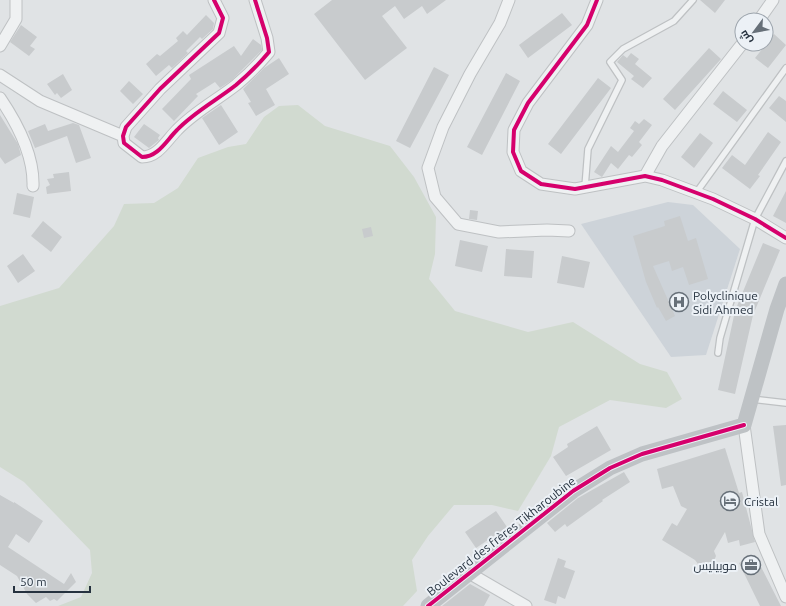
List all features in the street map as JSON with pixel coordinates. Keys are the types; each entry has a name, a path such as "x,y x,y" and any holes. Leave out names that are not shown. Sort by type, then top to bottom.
{"street":[{"path":"0,46 16,19 16,0"},
{"path":"214,0 223,18 219,33 160,88 126,127 123,136 124,143 142,158 155,154 177,130 195,114 235,86 254,70 269,52 267,38 255,0"},
{"path":"509,0 500,23 470,74 443,127 430,161 428,168 434,197 458,224 499,232 547,230 569,232"},
{"path":"597,0 588,25 528,103 514,130 513,152 521,171 541,184 575,189 645,176 713,199 755,219 786,238"},
{"path":"765,12 773,0"},
{"path":"645,176 662,146 736,52"},
{"path":"0,75 40,101 123,136"},
{"path":"0,98 15,122 34,170 33,186"},
{"path":"786,284 777,309 744,425 759,534 786,597"},
{"name":"Boulevard des frères Tikharoubine","path":"428,606 573,491 610,468 642,454 744,425"},
{"path":"469,572 526,606"}],"lane":[{"path":"585,187 588,149 622,80 610,62 623,49 674,21 693,0"},
{"path":"696,193 786,68"},
{"path":"718,353 720,338 755,219 786,161"},
{"path":"752,399 786,403"}],"shaded area":[{"path":"298,105 325,126 390,146 414,177 436,217 435,254 429,279 455,311 528,332 573,322 640,364 667,372 682,399 666,408 610,400 559,427 551,456 518,511 492,505 454,505 428,536 412,560 417,591 403,606 58,606 81,597 92,573 90,550 24,482 0,467 0,306 59,288 114,226 124,204 154,203 178,188 198,158 228,147 246,144 264,117 279,106"},
{"name":"Polyclinique Sidi Ahmed","path":"668,202 693,205 740,249 706,355 671,357 581,224"}],"building":[{"path":"332,0 446,0 427,14 422,6 404,19 395,6 382,16 407,48 365,80 314,14"},
{"path":"700,0 725,0 715,13"},
{"path":"562,13 572,25 528,58 519,45"},
{"path":"206,15 214,23 213,29 202,39 200,37 186,51 188,53 172,68 169,65 156,76 146,64 157,54 160,56 178,41 176,38 183,31 187,35"},
{"path":"21,25 37,37 30,46 35,49 29,56 10,42"},
{"path":"774,34 786,45 768,68 755,58 760,52 774,52"},
{"path":"253,39 261,45 262,50 232,80 220,88 215,82 196,94 198,96 174,121 162,109 191,79 189,75 234,46 241,56"},
{"path":"709,48 721,59 675,110 663,99"},
{"path":"631,53 639,59 635,64 652,78 643,88 631,79 634,76 617,62 623,55 627,58"},
{"path":"279,58 289,74 266,89 275,105 256,116 248,103 251,102 243,89 264,68"},
{"path":"434,67 449,75 410,148 396,141"},
{"path":"506,73 520,81 482,155 467,147"},
{"path":"63,74 72,90 61,98 57,93 55,95 47,84"},
{"path":"598,78 611,88 561,154 548,144"},
{"path":"129,81 143,94 133,104 120,91"},
{"path":"723,91 747,110 737,122 713,104"},
{"path":"779,96 786,101 786,122 769,108"},
{"path":"221,105 238,132 219,145 202,118"},
{"path":"0,115 18,144 21,155 5,164 0,157"},
{"path":"644,119 652,125 639,142 642,145 632,157 629,155 618,169 611,163 602,177 594,172 611,146 618,152 634,131 630,128 635,121 639,124"},
{"path":"73,123 79,125 91,158 76,163 67,136 35,148 28,131 45,124 48,131"},
{"path":"144,124 160,135 158,138 159,140 149,148 134,137"},
{"path":"768,132 781,142 750,189 722,168 732,155 745,165"},
{"path":"700,133 713,143 694,168 681,157"},
{"path":"69,172 71,191 47,194 46,187 50,185 47,179 54,178 53,174"},
{"path":"786,191 786,223 773,216"},
{"path":"17,193 34,197 30,218 13,214"},
{"path":"470,210 478,211 477,220 469,219"},
{"path":"680,216 688,241 696,238 708,279 689,285 683,267 672,271 669,261 653,266 675,316 666,321 658,307 657,308 646,282 633,236 665,226 664,221"},
{"path":"43,221 62,237 51,252 31,236"},
{"path":"371,227 373,236 364,238 362,229"},
{"path":"460,240 488,246 482,272 455,266"},
{"path":"763,243 780,250 753,315 735,394 718,390 735,311"},
{"path":"506,249 534,251 532,278 504,276"},
{"path":"23,254 35,271 18,283 7,266"},
{"path":"562,256 590,262 584,288 557,283"},
{"path":"786,425 786,485 781,486 773,426"},
{"path":"597,426 611,450 566,476 553,457 568,447 567,444"},
{"path":"725,448 739,493 742,492 755,542 740,546 739,540 728,543 725,532 714,551 716,556 713,563 701,568 695,560 662,540 672,523 677,526 687,509 681,506 673,486 662,489 657,469"},
{"path":"624,472 630,482 602,500 603,501 567,527 565,524 555,532 547,523 578,498"},
{"path":"0,495 14,502 43,521 29,543 16,534 8,547 64,584 71,573 76,582 57,601 54,599 50,601 46,597 36,603 27,594 17,576 0,565"},
{"path":"496,511 507,527 476,548 465,532"},
{"path":"755,555 781,606 760,606 739,563"},
{"path":"558,558 566,561 564,567 575,571 565,599 558,596 556,604 544,600"},
{"path":"470,584 490,595 484,606 442,606"}],"cycle path":[{"path":"214,0 223,18 219,33 160,89 126,127 123,136 124,143 142,157 153,154 161,148 173,134 198,112 236,85 269,52 267,38 255,0"},
{"path":"597,0 587,25 528,103 514,130 513,152 521,171 541,184 575,189 645,176 662,180 713,199 755,219 786,238"},
{"path":"428,606 573,491 610,468 642,454 744,425"}],"place":[{"name":"Polyclinique Sidi Ahmed","path":"679,302"},
{"name":"Cristal","path":"730,501"},
{"name":"موبيليس","path":"751,565"}]}
